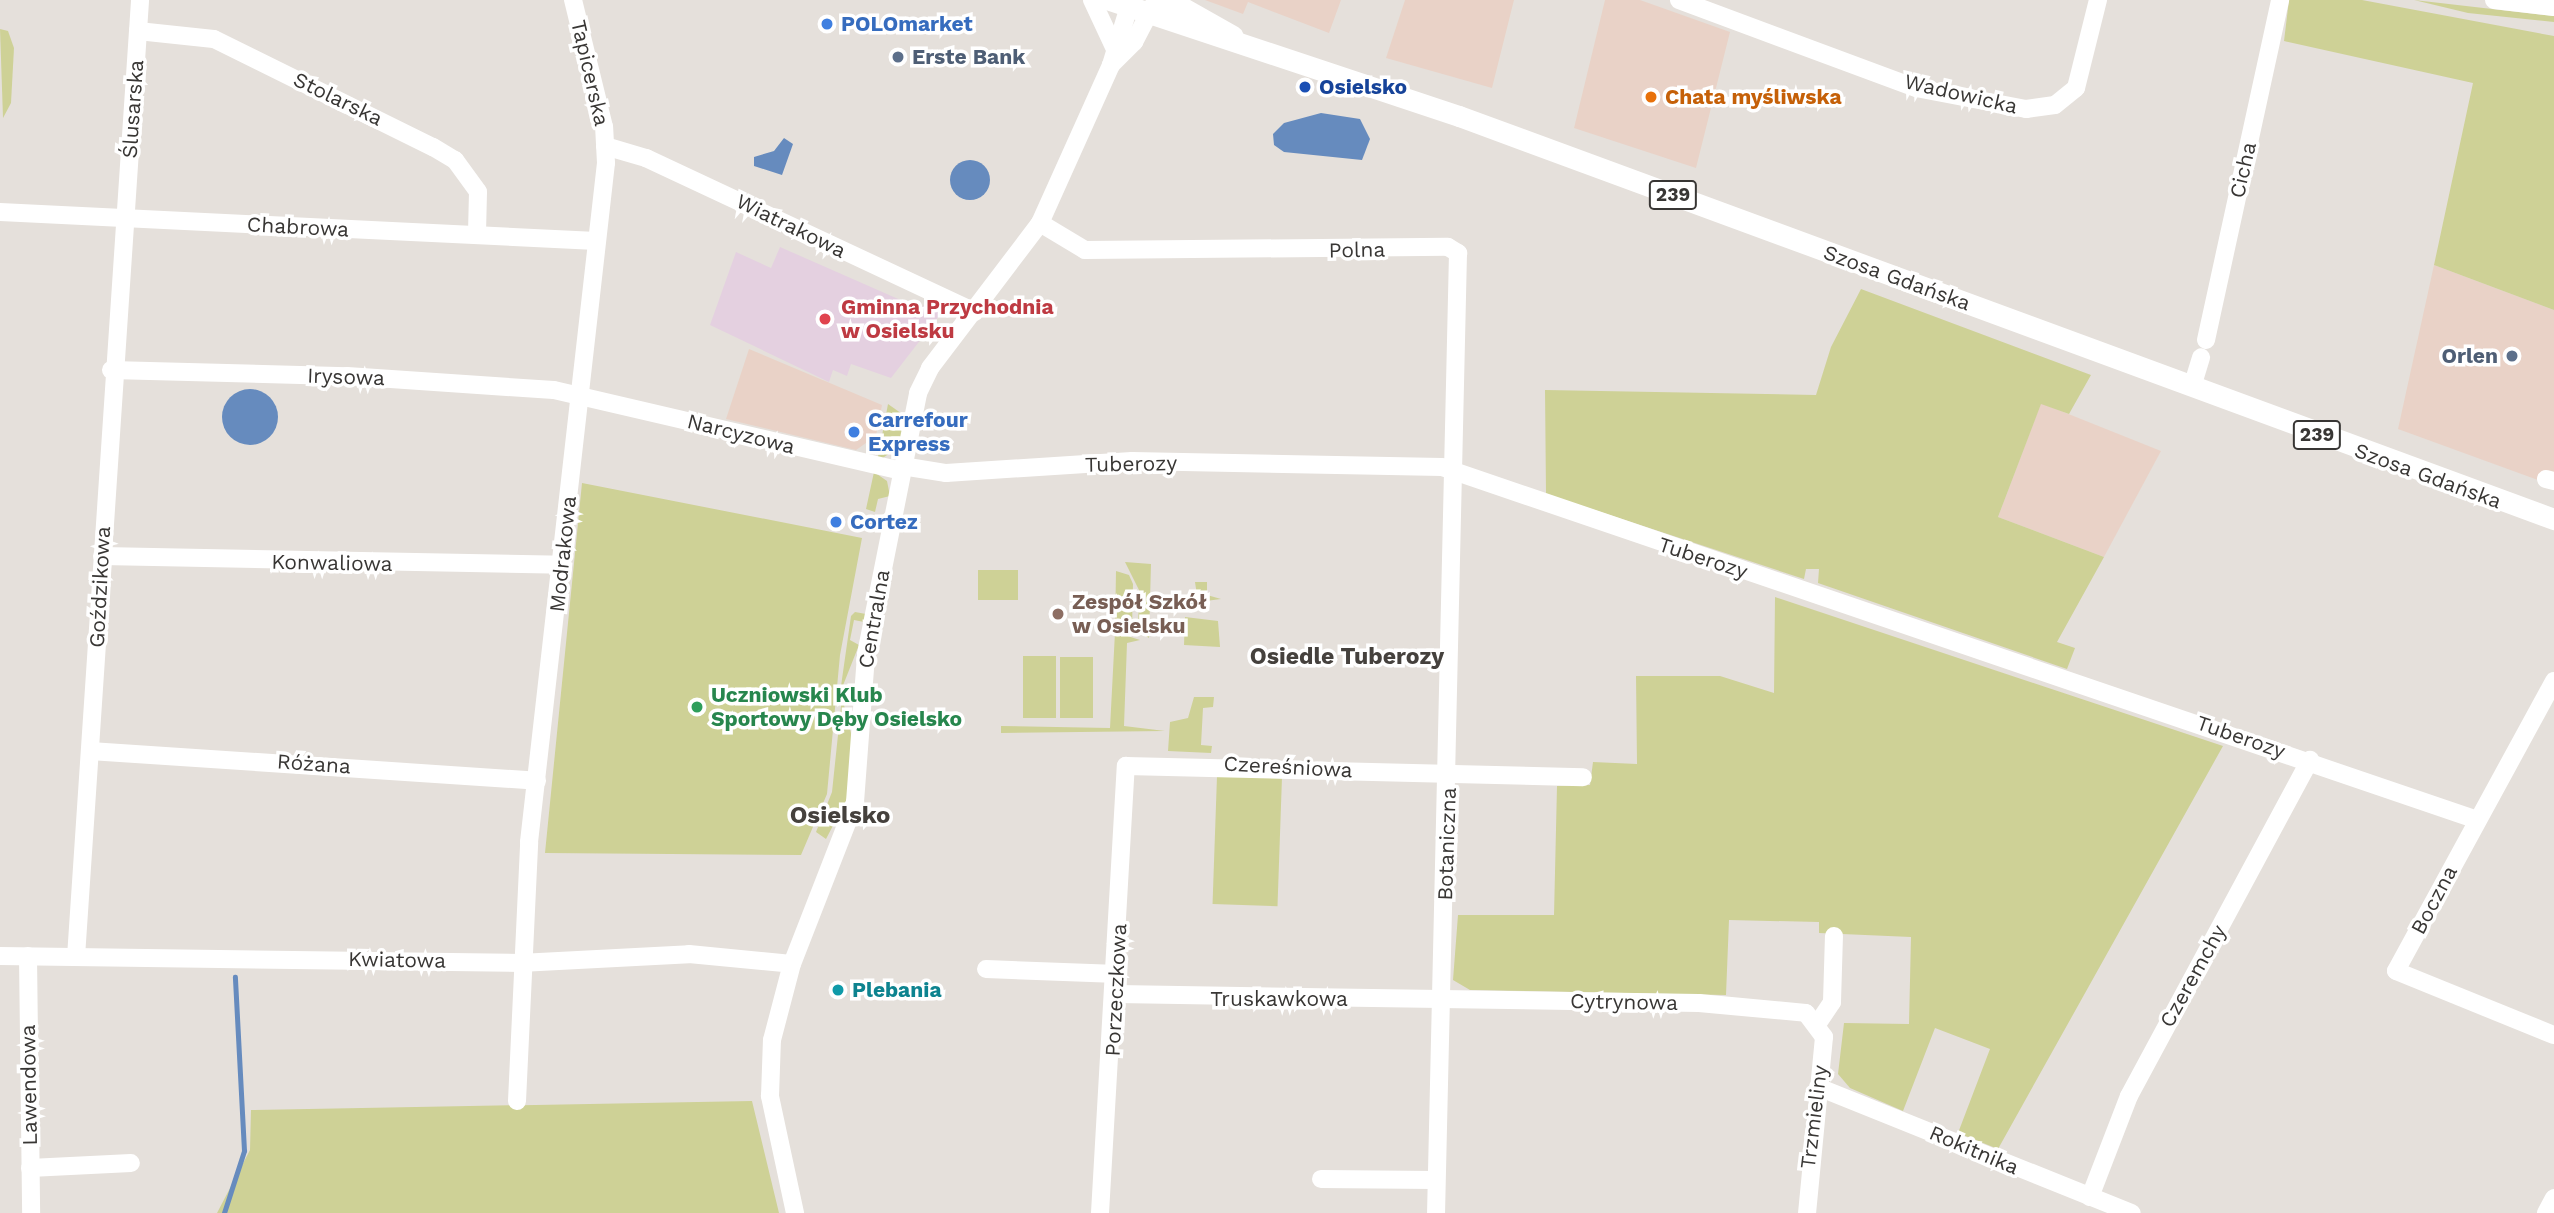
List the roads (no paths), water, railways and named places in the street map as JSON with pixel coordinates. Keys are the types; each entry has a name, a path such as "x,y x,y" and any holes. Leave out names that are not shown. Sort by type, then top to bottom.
{"main road":[{"name":"Szosa Gdańska","path":"1169,0 1238,39"},
{"name":"Szosa Gdańska","path":"1123,2 1153,7 2554,519"}],"street":[{"name":"Ślusarska","path":"128,217 140,0"},
{"name":"Tapicerska","path":"573,0 605,146"},
{"path":"1092,0 1113,56"},
{"name":"Wadowicka","path":"1679,0 1916,88 2026,109 2055,105 2076,88 2098,0"},
{"name":"Cicha","path":"2192,387 2203,349 2280,0"},
{"path":"2494,0 2554,7"},
{"name":"Centralna","path":"795,1213 769,1075 792,964 853,809 866,654 902,469 925,376 1040,223 1113,56 1123,2"},
{"name":"Centralna","path":"1113,56 1153,7"},
{"name":"Stolarska","path":"138,31 214,39 455,160 478,192 477,234"},
{"name":"Modrakowa","path":"517,1101 520,963 605,146"},
{"name":"Wiatrakowa","path":"605,146 646,158 975,312"},
{"name":"Chabrowa","path":"0,212 596,241"},
{"name":"Goździkowa","path":"76,957 111,370 128,217"},
{"name":"Polna","path":"1040,223 1068,243 1085,250 1456,250 1457,474"},
{"name":"Irysowa","path":"111,370 457,381 580,396"},
{"name":"Narcyzowa","path":"580,396 902,469"},
{"name":"Tuberozy","path":"902,469 946,473 1132,461 1437,466 2310,760 2477,820"},
{"name":"Botaniczna","path":"1436,1213 1457,474"},
{"name":"Konwaliowa","path":"102,556 563,565"},
{"name":"Boczna","path":"2554,681 2396,971 2554,1035"},
{"name":"Różana","path":"90,751 537,781"},
{"name":"Czeremchy","path":"2090,1197 2129,1096 2310,760"},
{"name":"Czereśniowa","path":"1126,766 1583,777"},
{"name":"Porzeczkowa","path":"1100,1213 1117,994 1126,766"},
{"path":"1812,1018 1832,1002 1834,936"},
{"name":"Kwiatowa","path":"0,956 520,963 689,954 792,964"},
{"name":"Lawendowa","path":"28,956 31,1213"},
{"path":"986,969 1118,974"},
{"name":"Truskawkowa","path":"1117,994 1441,998"},
{"name":"Cytrynowa","path":"1441,998 1699,1003 1812,1018"},
{"name":"Trzmieliny","path":"1807,1213 1824,1037 1812,1018"},
{"name":"Rokitnika","path":"1818,1087 2132,1213"},
{"path":"30,1168 131,1163"},
{"path":"1321,1179 1435,1180"},
{"path":"2546,1213 2554,1198"}],"water":[{"path":"1321,113 1360,119 1370,139 1362,160 1284,152 1274,145 1273,134 1284,123"},
{"path":"784,138 793,144 782,175 754,166 754,157 774,151"},
{"path":"970,160 978,161 984,166 989,172 989,188 984,194 978,199 970,200 962,199 956,194 951,188 950,180 951,172 956,166 962,161"},
{"path":"250,389 261,391 270,397 276,406 276,428 270,437 261,443 250,445 239,443 230,437 224,428 222,417 224,406 230,397 239,391"}],"waterway":[{"path":"224,1213 244,1151 235,977"}],"place":[{"name":"POLOmarket","path":"827,24"},
{"name":"Erste Bank","path":"898,57"},
{"name":"Osielsko","path":"1305,87"},
{"name":"Chata myśliwska","path":"1651,97"},
{"name":"Gminna Przychodnia w Osielsku","path":"825,319"},
{"name":"Orlen","path":"2512,356"},
{"name":"Carrefour Express","path":"854,432"},
{"name":"Cortez","path":"836,522"},
{"name":"Zespół Szkół w Osielsku","path":"1058,614"},
{"name":"Uczniowski Klub Sportowy Dęby Osielsko","path":"697,707"},
{"name":"Plebania","path":"838,990"}],"district":[{"name":"Osiedle Tuberozy","path":"1347,657"},
{"name":"Osielsko","path":"840,816"}]}
